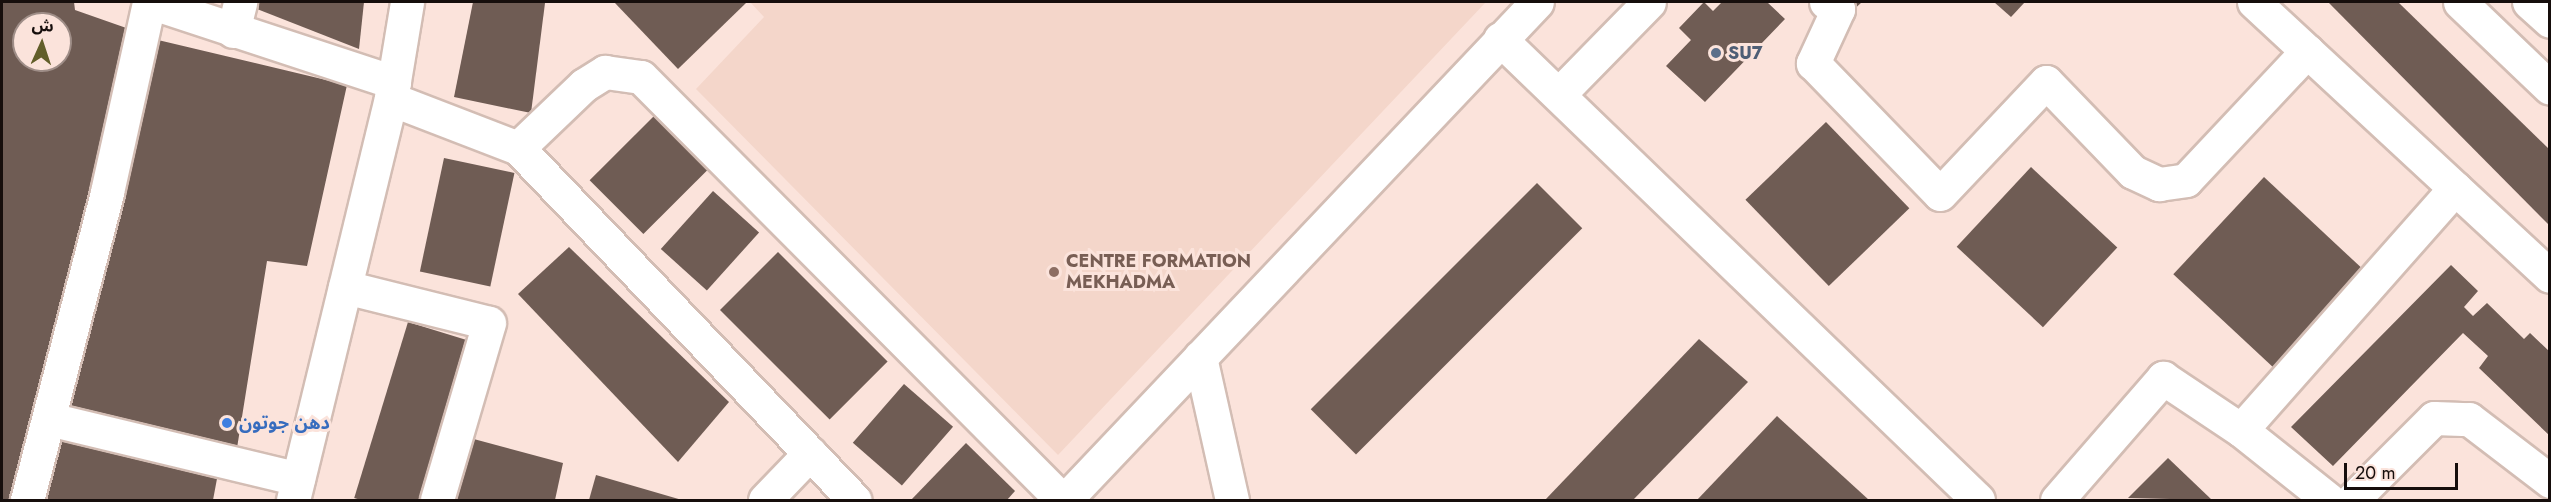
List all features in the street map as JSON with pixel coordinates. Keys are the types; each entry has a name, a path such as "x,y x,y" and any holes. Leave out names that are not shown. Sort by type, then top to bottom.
{"street":[{"path":"27,501 49,419 149,2 237,16 518,148 854,501"},
{"path":"49,419 295,490 393,91 407,2"},
{"path":"518,148 584,84 604,72 641,77 1064,501 1537,2"},
{"path":"1560,93 1649,2"},
{"path":"1826,2 1838,9 1813,63 1940,194 2046,82 2133,172 2159,184 2186,180 2307,51"},
{"path":"2254,2 2550,276"},
{"path":"2460,2 2550,88"},
{"path":"2529,2 2550,21"},
{"path":"1500,39 1560,93 1978,501"},
{"path":"2241,430 2455,188"},
{"path":"345,287 489,323 437,501"},
{"path":"1200,357 1232,501"},
{"path":"2057,501 2163,378 2241,430 2329,501"},
{"path":"2352,501 2434,418 2469,419 2550,481"},
{"path":"765,501 810,453"}],"shaded area":[{"name":"CENTRE FORMATION MEKHADMA","path":"750,2 1486,2 1058,455 696,89 764,17"}],"building":[{"path":"2,2 74,2 75,10 132,30 21,500 2,500"},
{"path":"259,2 364,2 359,49 257,9"},
{"path":"473,2 545,3 531,113 454,97"},
{"path":"614,2 747,2 678,69"},
{"name":"SU7","path":"1704,2 1713,11 1722,2 1767,2 1785,19 1705,102 1666,66 1691,40 1679,28"},
{"path":"1841,2 1862,2 1851,12"},
{"path":"1994,2 2025,2 2011,17"},
{"path":"2328,2 2398,2 2550,150 2550,226"},
{"path":"158,40 347,85 307,266 267,261 237,448 69,415"},
{"path":"654,116 708,170 643,234 590,180"},
{"path":"1826,122 1909,208 1829,286 1745,200"},
{"path":"444,158 514,173 490,286 420,271"},
{"path":"2031,167 2117,247 2043,327 1957,247"},
{"path":"2264,177 2368,274 2277,371 2173,274"},
{"path":"1537,183 1582,228 1356,455 1311,409"},
{"path":"713,191 759,232 707,290 661,249"},
{"path":"569,247 729,402 678,462 518,294"},
{"path":"778,252 888,362 830,420 720,310"},
{"path":"2451,265 2478,291 2464,307 2473,316 2487,303 2524,339 2530,333 2550,352 2550,436 2479,368 2488,356 2463,333 2333,466 2291,427"},
{"path":"408,322 467,340 418,500 361,500 354,498"},
{"path":"1699,339 1748,382 1633,500 1545,500"},
{"path":"904,384 953,427 902,486 853,443"},
{"path":"1777,416 1869,500 1697,500"},
{"path":"53,438 219,468 213,500 38,500"},
{"path":"470,438 563,463 555,500 454,500"},
{"path":"966,443 1015,491 1007,500 911,500"},
{"path":"2168,458 2212,500 2128,498"},
{"path":"596,475 682,500 589,500"}],"place":[{"name":"SU7","path":"1716,53"},
{"name":"CENTRE FORMATION MEKHADMA","path":"1054,272"},
{"name":"دهن جوتون","path":"227,423"}]}
